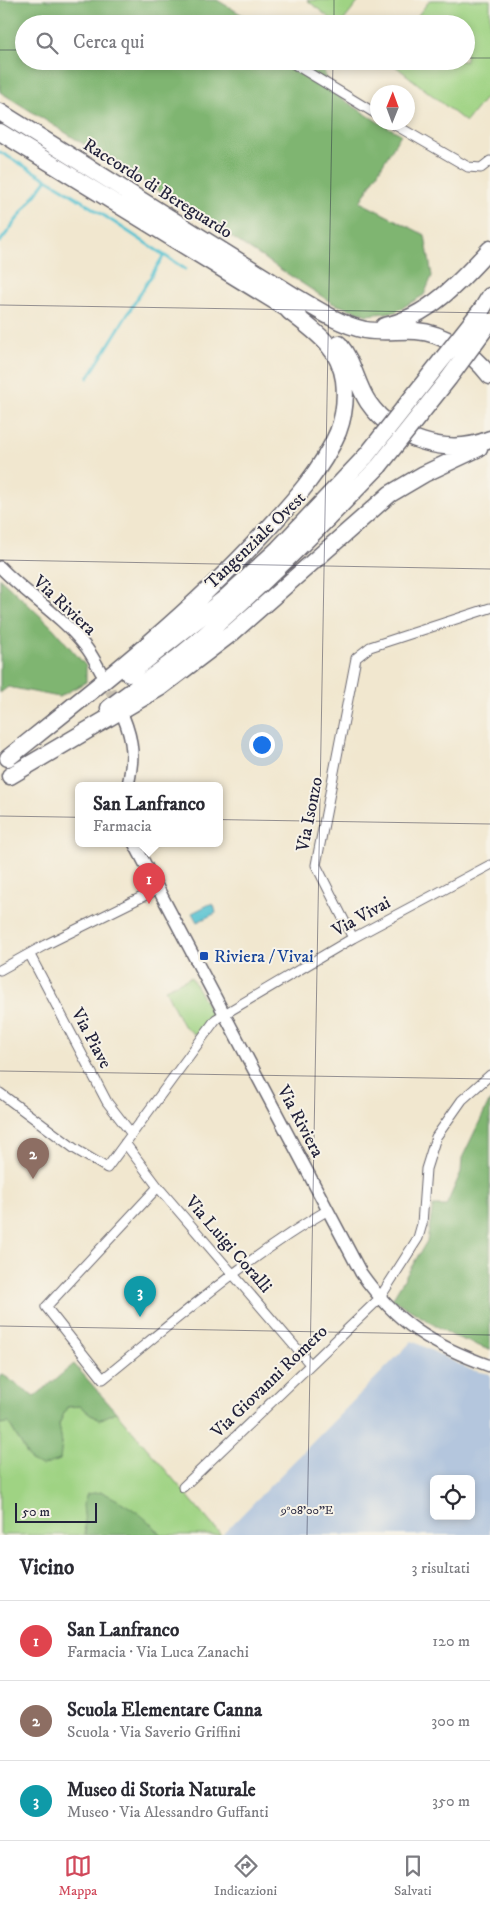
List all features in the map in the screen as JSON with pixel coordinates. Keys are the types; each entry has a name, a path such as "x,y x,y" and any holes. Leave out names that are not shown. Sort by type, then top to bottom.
{"highway":[{"name":"Raccordo di Bereguardo","path":"0,112 292,304"},
{"name":"Raccordo di Bereguardo","path":"0,132 292,304"},
{"path":"357,328 388,325 418,312 460,280 490,249"},
{"path":"292,304 357,328 376,331 415,331 437,335 463,350 490,376"},
{"path":"292,304 338,343 348,356 367,401 395,428 415,439 443,446 462,446 490,439"},
{"path":"4,770 192,605 274,523 323,460 337,433 343,415 345,393 342,371 328,343 292,304"},
{"name":"Tangenziale Ovest","path":"4,770 177,658 296,552 372,461 449,378 487,309"},
{"path":"4,770 161,687 232,633 390,494 424,474 476,450 490,439"}],"street":[{"path":"308,70 370,110"},
{"path":"404,130 468,167 481,168 490,161"},
{"name":"Via Riviera","path":"0,567 17,585 62,621 85,646 101,672"},
{"name":"Via Isonzo","path":"353,938 316,865 356,658 370,647 490,608"},
{"path":"123,716 132,737 133,748 128,782"},
{"name":"Via Riviera","path":"136,847 361,1273 379,1299 426,1337 464,1356 490,1366"},
{"name":"Via Vivai","path":"0,1093 74,1149 107,1168 216,1019 353,938 490,865"},
{"path":"0,970 45,945 158,889"},
{"name":"Via Piave","path":"30,955 107,1102 131,1134"},
{"name":"Via Giovanni Romero","path":"182,1487 379,1299 418,1238 422,1224 426,1170 436,1137 462,1100 490,1075"},
{"name":"Via Luigi Coralli","path":"125,1143 158,1186 310,1364"},
{"path":"158,1186 46,1307 103,1379 233,1273 296,1228 328,1210"}],"shaded area":[{"path":"412,1341 471,1370 490,1374 490,1535 222,1535"}],"green space":[{"path":"0,0 217,0 243,15 15,15 15,70 324,70 327,89 370,117 370,130 393,130 401,134 360,202 425,235 432,276 424,295 395,312 367,315 332,303 193,212 0,92"},
{"path":"307,0 360,0 348,15 326,15"},
{"path":"430,0 490,0 490,92 466,122 400,70 475,70 475,15 418,15"},
{"path":"0,578 52,627 86,666 86,682 59,697 8,687 0,693"},
{"path":"191,977 212,1014 195,1035 182,1024 165,989"},
{"path":"490,1100 490,1350 453,1336 392,1299 427,1241 433,1206 446,1206 461,1172 462,1158"},
{"path":"74,1364 116,1412 99,1420 80,1406 67,1407 59,1424 62,1444 60,1460 42,1466 31,1461 9,1423 0,1424 0,1375 2,1374 34,1397"},
{"path":"80,1406 99,1420 116,1412 221,1535 161,1535 151,1523 84,1528 86,1535 0,1535 0,1424 9,1423 31,1461 62,1444 59,1424 67,1407"},
{"path":"102,1492 134,1510 161,1535 86,1535 83,1505 87,1494"}],"water":[{"path":"210,904 214,905 216,913 197,922 192,913"}],"waterway":[{"path":"0,152 62,188 185,269"},
{"path":"0,242 47,179"},
{"path":"88,378 164,255"}],"tunnel":[{"path":"103,675 119,708"}],"place":[{"name":"San Lanfranco","path":"149,904"},
{"name":"Riviera / Vivai","path":"204,956"},
{"name":"Scuola Elementare Canna","path":"33,1179"},
{"name":"Museo di Storia Naturale","path":"140,1317"}]}
